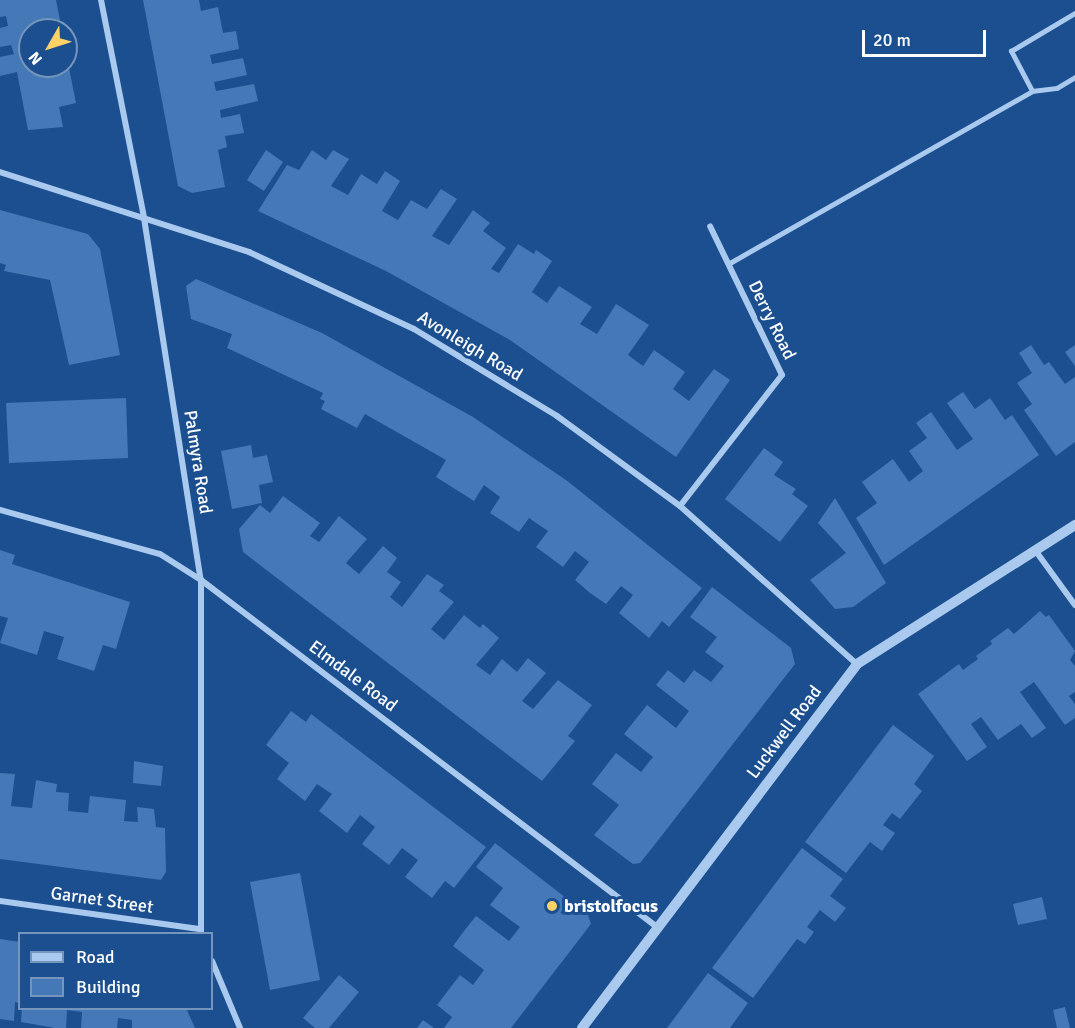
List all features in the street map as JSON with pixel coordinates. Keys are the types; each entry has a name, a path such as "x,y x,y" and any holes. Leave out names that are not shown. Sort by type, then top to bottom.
{"street":[{"name":"Palmyra Road","path":"100,0 144,218 201,580 200,931"},
{"name":"Avonleigh Road","path":"0,172 249,252 414,329 557,416 680,506 857,664"},
{"name":"Derry Road","path":"680,506 782,375 710,226"},
{"name":"Elmdale Road","path":"0,510 160,554 201,580 657,927"},
{"name":"Luckwell Road","path":"582,1028 857,664 1075,525"},
{"path":"1035,550 1075,604"},
{"name":"Garnet Street","path":"0,902 200,931"},
{"path":"213,963 240,1028"}],"lane":[{"path":"1032,91 1011,51 1075,13"},
{"path":"728,264 1032,91 1057,88 1075,77"}],"building":[{"path":"0,0 56,0 60,18 18,18 18,77 17,72 0,76 0,57 14,54 11,45 0,47 0,28 8,26 6,16 0,17"},
{"path":"143,0 199,0 201,11 218,7 223,33 236,31 239,49 210,55 212,64 243,58 247,75 214,82 216,91 254,84 258,101 220,110 221,118 240,114 244,133 225,136 227,147 218,150 225,187 192,193 178,186"},
{"path":"18,78 71,78 76,103 59,107 63,127 28,130"},
{"path":"266,150 283,162 264,191 247,180"},
{"path":"312,150 326,160 333,150 349,159 331,186 348,195 361,174 377,184 385,171 400,181 382,211 398,220 411,200 427,209 441,189 457,199 432,236 449,245 473,210 490,223 483,231 506,248 491,269 499,273 518,244 534,254 536,250 552,261 532,292 547,303 559,286 592,307 580,324 597,334 616,304 649,325 628,355 643,366 654,350 685,372 673,389 689,401 714,369 730,380 676,457 510,340 386,271 258,211 287,165 299,170"},
{"path":"0,210 88,234 100,249 120,355 69,365 50,280 4,271 6,265 0,263"},
{"path":"196,279 322,333 473,417 566,480 702,588 669,627 662,621 649,638 619,613 633,595 621,586 606,604 590,593 575,580 589,562 575,551 563,567 536,547 548,531 529,518 519,532 490,513 500,497 484,485 474,501 436,477 446,460 365,414 357,428 321,409 325,401 320,399 323,393 227,348 232,334 191,319 186,286"},
{"path":"1031,345 1044,365 1049,362 1065,384 1075,377 1075,442 1056,456 1024,410 1032,404 1017,383 1032,373 1019,353"},
{"path":"1075,345 1075,366 1065,352"},
{"path":"963,392 975,409 990,398 1005,420 1012,415 1039,455 884,565 856,518 877,503 862,482 893,459 909,482 923,471 909,451 927,438 916,423 931,412 957,450 973,439 947,403"},
{"path":"126,398 128,458 9,463 6,403"},
{"path":"251,445 253,458 267,455 273,482 259,485 262,503 232,509 221,451"},
{"path":"764,448 783,462 774,475 796,489 792,494 808,506 780,542 725,499"},
{"path":"283,496 320,523 310,536 319,542 339,516 367,539 346,563 359,574 383,546 397,558 387,572 401,582 390,597 402,607 427,574 444,585 439,591 454,602 431,629 444,640 464,615 480,628 483,624 499,638 476,665 490,675 502,659 517,672 528,658 546,673 522,701 533,709 558,680 592,705 568,736 575,741 542,781 243,552 239,529 260,505 270,513"},
{"path":"835,498 886,583 853,607 835,609 810,580 846,553 818,523"},
{"path":"0,550 15,555 12,564 130,602 116,649 103,645 94,671 57,659 64,637 44,631 37,655 0,643 8,618 0,616"},
{"path":"712,587 791,648 795,664 640,863 633,864 594,835 619,805 592,784 616,753 641,772 653,757 624,734 647,705 676,728 689,711 656,685 668,670 684,683 694,670 711,682 724,666 705,652 717,637 690,617"},
{"path":"1040,611 1046,617 1049,615 1075,651 1070,660 1075,666 1075,692 1069,696 1075,704 1075,718 1065,725 1034,682 1020,692 1046,728 1032,738 1021,724 998,740 981,717 971,724 987,747 967,761 918,694 959,664 963,670 978,659 976,656 992,644 990,641 1008,628 1014,634"},
{"path":"291,711 306,722 311,714 486,847 454,888 445,881 432,898 405,877 418,860 402,848 389,865 362,844 375,827 360,815 347,833 319,811 332,794 317,784 305,801 277,779 289,763 266,745"},
{"path":"893,725 934,756 914,784 922,791 900,819 892,813 883,825 895,833 882,851 870,842 846,873 805,842"},
{"path":"134,761 163,766 161,786 133,783"},
{"path":"0,773 15,774 11,806 32,808 36,780 57,784 56,792 69,793 68,811 88,813 90,796 126,800 124,821 138,822 137,807 154,809 156,827 165,828 166,872 161,880 0,859"},
{"path":"495,843 588,915 591,924 511,1028 444,1028 452,1017 437,1005 460,975 473,985 484,970 453,946 464,931 476,916 509,941 520,927 490,905 503,888 476,867"},
{"path":"802,848 843,879 830,896 846,908 835,922 820,910 807,927 814,932 805,944 797,939 753,998 712,968"},
{"path":"300,873 320,980 270,990 250,882"},
{"path":"1042,897 1047,919 1018,925 1013,904"},
{"path":"0,939 18,942 18,1003 15,1002 14,1021 0,1019"},
{"path":"708,973 748,1003 730,1028 667,1028"},
{"path":"339,975 359,992 329,1028 315,1028 303,1018"},
{"path":"1065,1007 1070,1028 1057,1028 1053,1010"},
{"path":"22,1010 67,1010 66,1028 21,1022"},
{"path":"67,1010 187,1010 195,1028 132,1028 132,1020 118,1018 117,1028 81,1028 82,1012"},
{"path":"423,1020 434,1028 417,1028"}],"place":[{"name":"bristolfocus","path":"552,906"}]}
